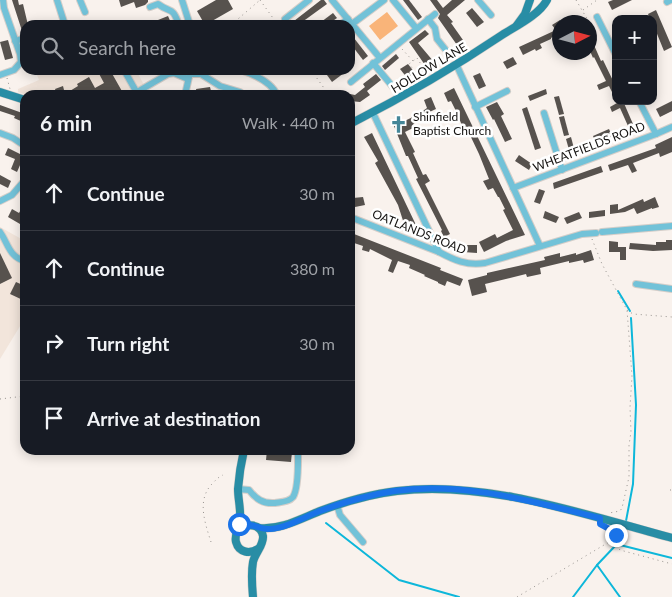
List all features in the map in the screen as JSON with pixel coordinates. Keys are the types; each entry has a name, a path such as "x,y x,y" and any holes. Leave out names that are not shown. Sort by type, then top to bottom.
{"main road":[{"path":"530,0 534,5 547,2"},
{"name":"HOLLOW LANE","path":"516,26 525,14 530,0"},
{"name":"HOLLOW LANE","path":"355,122 456,66 525,22 547,2"},
{"path":"4,93 20,98"},
{"path":"243,455 238,489 240,509 236,542 249,561 252,575"},
{"path":"238,530 245,525 276,528 337,506 395,491 446,489 509,496 672,538"},
{"path":"240,509 244,518 263,536 263,541"},
{"path":"253,597 252,565 263,541 276,528"},
{"path":"243,551 250,552 258,549"}],"street":[{"path":"3,0 20,54"},
{"path":"58,0 64,20"},
{"path":"80,0 85,12"},
{"path":"182,0 188,20"},
{"path":"285,19 309,0"},
{"path":"332,0 348,20"},
{"path":"353,20 384,0"},
{"path":"393,0 416,28"},
{"path":"478,0 491,15"},
{"path":"150,7 158,4 170,9 177,20"},
{"path":"351,82 435,14"},
{"path":"597,17 612,47"},
{"path":"428,19 435,28 437,39 445,49"},
{"path":"355,28 380,58"},
{"path":"15,41 20,40"},
{"path":"3,74 14,70 20,63"},
{"path":"371,64 393,87"},
{"path":"456,66 540,246"},
{"path":"126,75 132,90"},
{"path":"141,90 166,75"},
{"path":"186,90 190,75"},
{"path":"203,75 220,86 233,90"},
{"path":"253,75 273,90"},
{"path":"475,108 507,91"},
{"path":"641,105 656,134"},
{"path":"373,113 439,252"},
{"path":"544,114 562,170"},
{"name":"WHEATFIELDS ROAD","path":"512,188 656,134 672,126"},
{"path":"0,133 20,143"},
{"path":"0,202 12,195 20,186"},
{"name":"OATLANDS ROAD","path":"355,217 439,252 450,259 472,264 485,263 540,246 596,233 672,226"},
{"path":"0,232 10,251 16,258 20,259"},
{"path":"636,284 670,288"},
{"path":"238,489 249,490 258,500 272,503 285,502 293,497 296,488 298,455"},
{"path":"337,506 340,515 363,542"}],"path":[{"path":"237,20 260,0 274,20"},
{"path":"576,0 585,15"},
{"path":"582,11 596,0"},
{"path":"400,47 413,61"},
{"path":"416,58 424,69 417,74 410,64 413,61 416,58"},
{"path":"3,74 10,88 4,93"},
{"path":"315,75 325,90"},
{"path":"596,233 602,264 627,310 632,376 629,477 620,511 602,514 600,518"},
{"path":"627,310 633,314 672,317"},
{"path":"0,400 20,397"},
{"path":"211,542 203,510 203,501 209,487 223,475"},
{"path":"606,527 616,535 616,546"},
{"path":"517,597 610,542 620,550 672,564"}],"shaded area":[{"path":"387,12 398,26 380,40 369,26"},
{"path":"37,75 139,75 144,85 136,90 20,90 20,93 18,92 18,89 39,80"},
{"path":"0,227 20,238 20,326 0,359"}],"building":[{"path":"12,0 18,0 19,5 23,4 27,20 20,20 20,25"},
{"path":"119,0 148,0 148,2 136,8 134,2 121,7"},
{"path":"216,0 228,0 233,9 214,20 202,20 197,11"},
{"path":"321,0 324,0 327,4 305,20 295,20"},
{"path":"403,0 409,0 422,17 418,20"},
{"path":"430,0 437,0 443,8 452,0 465,0 447,15 463,40 457,45 438,18 440,14"},
{"path":"613,0 632,0 612,10 608,2"},
{"path":"472,8 484,22 477,27 466,13"},
{"path":"656,10 672,47 664,51 657,34 657,15 648,14"},
{"path":"333,13 337,18 334,20 324,20"},
{"path":"168,16 170,20 158,20"},
{"path":"425,30 429,34 418,43 434,62 427,68 409,42"},
{"path":"552,32 551,39 540,44 542,48 536,51 535,49 523,55 519,47"},
{"path":"355,39 368,56 363,60 355,50"},
{"path":"8,40 13,58 5,60 0,42"},
{"path":"597,52 612,79 612,92 609,86 599,90 597,85 606,81 596,60"},
{"path":"396,54 399,58 385,70 382,66"},
{"path":"513,57 517,64 507,69 503,62"},
{"path":"408,64 415,73 408,79 400,69"},
{"path":"480,73 486,86 479,89 473,76"},
{"path":"376,74 381,80 367,91 370,95 360,102 355,102 355,95 365,87 363,84"},
{"path":"100,75 113,75 121,90 72,90 78,86 77,84 89,77 95,88 104,83"},
{"path":"327,75 341,75 332,82"},
{"path":"63,86 64,90 55,90 55,89"},
{"path":"210,87 211,90 196,90"},
{"path":"454,88 525,235 506,241 484,252 479,242 495,234 497,238 513,230 499,197 493,188 488,190 483,181 489,179 479,154 469,133 466,135 451,101 448,102 444,93"},
{"path":"546,89 547,94 530,101 528,96"},
{"path":"559,96 564,114 559,115 554,97"},
{"path":"431,97 436,109 425,114 427,116 413,124 415,127 405,132 415,152 413,153 423,175 426,174 430,181 425,184 450,234 444,237 416,179 418,178 408,156 406,156 394,126 427,108 424,100"},
{"path":"672,101 672,111 660,117 656,109"},
{"path":"497,102 504,114 501,116 512,139 505,142 486,107"},
{"path":"0,105 20,112 20,121 14,118 15,116 0,111"},
{"path":"614,105 625,105 633,124 628,126 620,108 612,112 610,107"},
{"path":"527,107 541,148 535,150 522,109"},
{"path":"564,116 569,135 564,136 559,117"},
{"path":"609,129 612,136 596,144 593,136"},
{"path":"372,133 416,225 406,230 398,205 375,163 378,161 364,137"},
{"path":"571,137 576,156 571,157 566,139"},
{"path":"672,137 672,152 660,157 659,153 633,163 637,171 632,173 628,165 610,171 608,165 656,148 655,145"},
{"path":"8,148 20,154 20,165 17,172 11,169 15,159 5,155"},
{"path":"519,155 532,164 529,170 515,161"},
{"path":"601,166 603,172 554,189 553,183"},
{"path":"0,175 11,181 8,188 0,184"},
{"path":"539,189 545,191 540,204 534,202"},
{"path":"363,197 365,205 355,207 355,198"},
{"path":"655,197 659,207 637,214 634,208 625,212 610,214 610,205 618,204 618,210 643,199 644,202"},
{"path":"12,209 19,213 20,211 20,224 8,217"},
{"path":"605,210 605,216 589,218 589,212"},
{"path":"545,211 559,217 556,223 543,218"},
{"path":"579,212 582,218 567,224 564,218"},
{"path":"355,234 441,268 440,270 463,279 460,286 447,281 445,286 409,268 410,265 398,261 393,273 388,271 392,260 370,249 369,252 362,250 363,246 355,243"},
{"path":"454,240 459,243 458,245 477,245 477,253 463,252 445,245 452,245"},
{"path":"666,240 672,240 672,250 629,249 630,243 656,245 656,242 666,242"},
{"path":"609,241 618,242 618,247 626,247 626,260 620,260 620,252 609,252"},
{"path":"591,250 594,260 584,263 583,260 569,263 569,261 540,268 541,274 527,277 526,274 485,284 487,292 472,296 468,280 487,275 487,273 545,260 544,257 560,253 560,257 576,253 576,255"},
{"path":"0,253 12,278 0,284"},
{"path":"16,282 20,284 20,299 10,294"},
{"path":"266,455 292,455 291,462 266,460"}],"waterway":[{"path":"618,291 630,311"},
{"path":"626,521 633,484 636,405 631,318"},
{"path":"326,523 399,580 459,597"},
{"path":"597,565 616,545 620,545 624,531"},
{"path":"620,545 672,558"},
{"path":"573,597 597,565 620,597"}],"place":[{"name":"Shinfield Baptist Church","path":"399,124"}],"route":[{"path":"239,524 238,530 248,525 259,528 276,528 332,507 370,496 395,491 446,489 509,496 600,518 600,524 613,531 616,535"}]}
